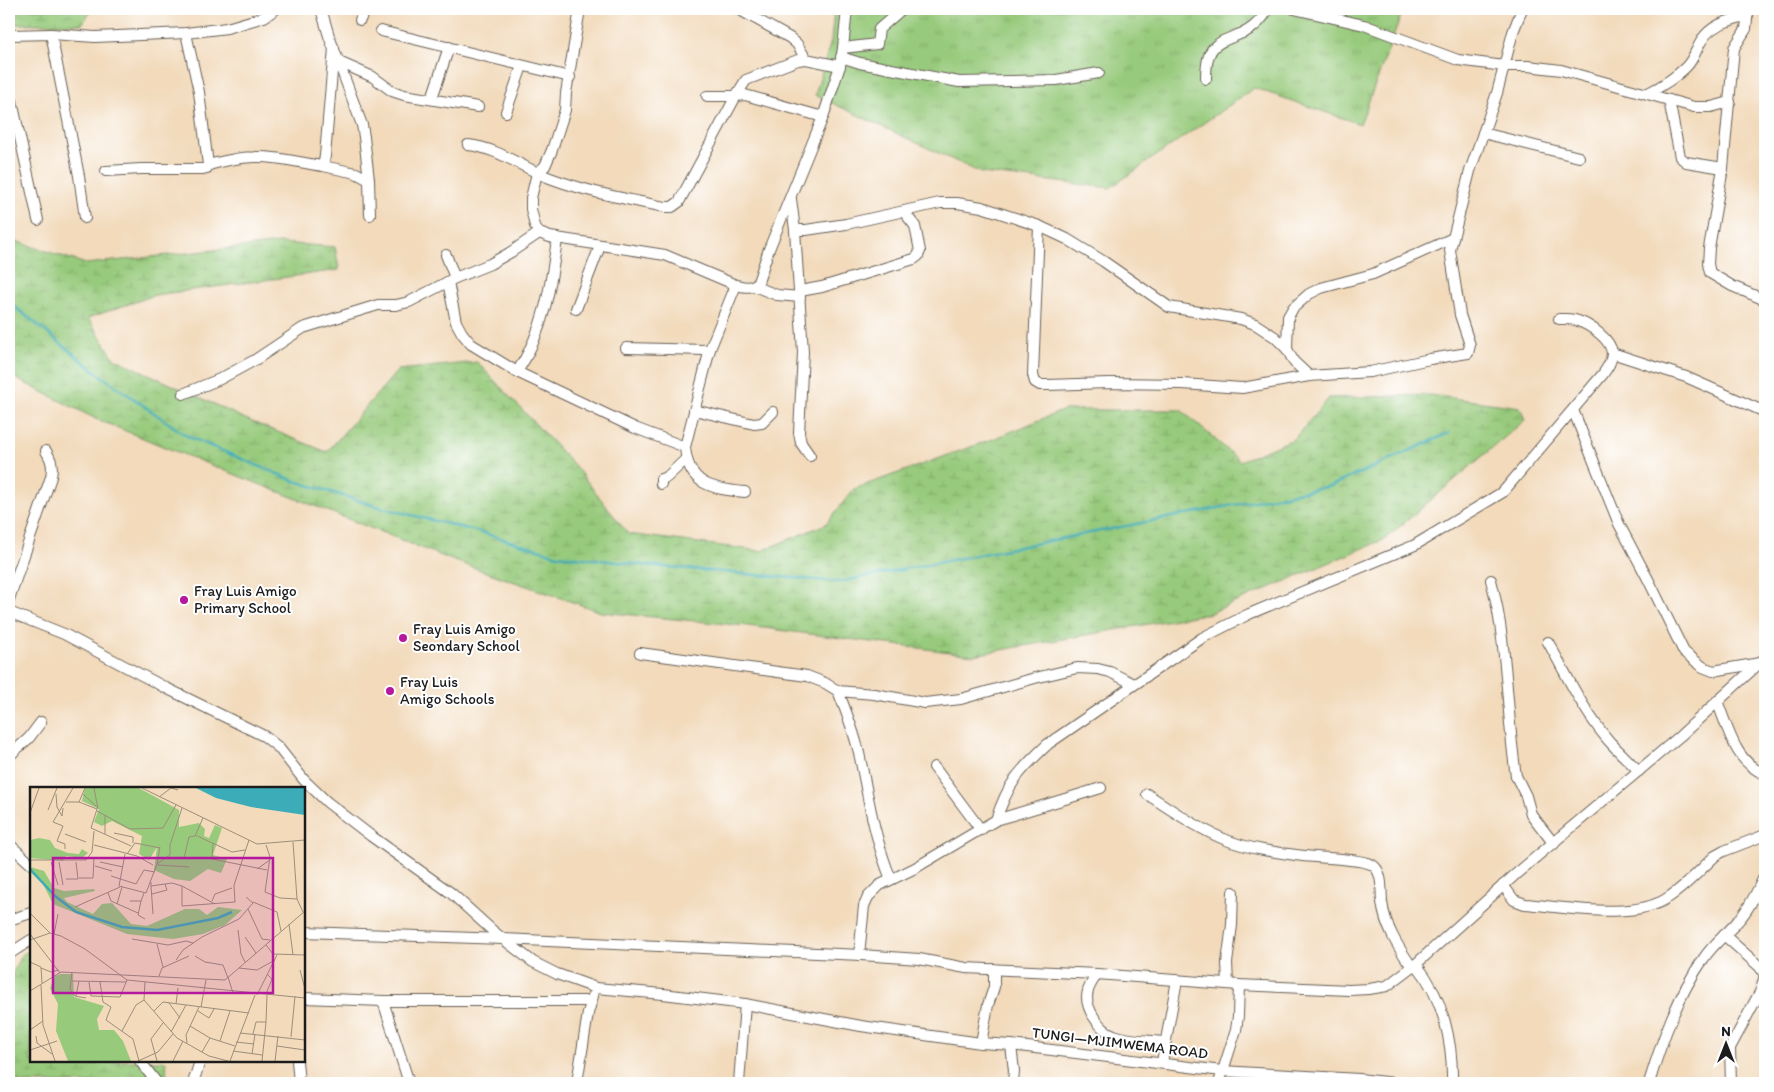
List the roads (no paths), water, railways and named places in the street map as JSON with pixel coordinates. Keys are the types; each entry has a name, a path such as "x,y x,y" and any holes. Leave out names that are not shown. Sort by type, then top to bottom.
{"street":[{"path":"9,36 51,34 95,37 186,33 227,28 264,17 276,9"},
{"path":"321,9 362,125 370,215"},
{"path":"360,20 365,9"},
{"path":"580,9 566,93 565,110 552,150 545,166 537,173 533,185 531,210 535,226 539,232 557,239 664,256 745,288 754,286 777,295 800,294 914,259 918,256 920,251 915,226 904,212"},
{"path":"738,9 790,38 806,59"},
{"path":"754,286 758,282 769,249 822,117 841,57 847,9"},
{"path":"468,145 494,150 537,173 566,184 608,196 672,207 679,202 746,80 798,60 841,57 876,44 879,29 902,9"},
{"path":"1206,78 1206,64 1211,50 1226,38 1253,27 1268,9"},
{"path":"1294,9 1364,24 1458,60 1504,66 1528,66 1561,70 1702,108 1730,102"},
{"path":"1039,226 1033,375 1035,382 1040,385 1058,386 1109,383 1182,384 1242,388 1309,376 1370,372 1468,353 1470,345 1460,315 1450,250 1462,197 1497,94 1513,32 1522,9"},
{"path":"1648,93 1666,84 1687,66 1694,57 1703,38 1710,31 1748,12"},
{"path":"1748,12 1746,29 1734,48 1723,168 1708,264 1710,273 1732,286 1765,300"},
{"path":"381,31 570,77"},
{"path":"186,33 199,92 208,165"},
{"path":"51,34 79,176 85,218"},
{"path":"432,98 449,47"},
{"path":"323,166 334,48"},
{"path":"841,57 860,63 959,82 1056,80 1099,73"},
{"path":"339,62 373,77 392,91 404,95 432,98 478,107"},
{"path":"506,112 522,66"},
{"path":"9,92 38,220"},
{"path":"707,96 745,95 822,117"},
{"path":"1669,100 1680,157 1686,162 1723,168"},
{"path":"1483,133 1579,157"},
{"path":"106,172 156,168 203,169 207,168 208,165 239,158 255,157 273,158 356,172 368,180"},
{"path":"791,198 800,294 803,352 799,433 801,443 810,456"},
{"path":"795,230 846,224 940,204 958,203 982,207 1039,226 1067,239 1103,261 1169,308 1241,319 1255,324 1287,348 1294,362 1309,376"},
{"path":"183,394 220,379 255,360 303,328 378,305 396,305 409,302 497,260 539,232"},
{"path":"1287,348 1288,317 1292,308 1309,294 1321,288 1373,274 1453,238"},
{"path":"517,372 525,359 543,318 552,282 557,239"},
{"path":"576,309 600,246"},
{"path":"446,255 452,280 456,322 471,344 517,372 635,428 685,447"},
{"path":"736,285 710,349 685,447 686,459 690,470 704,484 716,488 745,492"},
{"path":"996,820 1004,796 1014,778 1048,744 1202,638 1248,614 1415,545 1503,492 1611,363 1611,347 1607,340 1579,321 1559,320"},
{"path":"626,348 710,349"},
{"path":"1612,353 1686,377 1765,412"},
{"path":"694,410 754,424 762,423 773,412"},
{"path":"1573,410 1618,524 1684,652 1703,667 1713,670 1762,660"},
{"path":"9,599 51,477 53,469 52,460 46,451"},
{"path":"661,484 662,479 667,477 686,459"},
{"path":"1491,580 1501,632 1516,776 1526,796 1531,814 1554,844"},
{"name":"TUNGI—MJIMWEMA ROAD","path":"9,612 64,634 166,688 264,736 278,747 304,780 327,802 451,893 503,939 533,962 557,974 596,988 745,1004 844,1023 981,1043 1162,1062 1222,1071 1359,1079 1394,1083"},
{"path":"1548,642 1579,699 1593,720 1609,741 1638,771"},
{"path":"640,653 807,676 825,683 838,691 874,694 925,703 952,701 1077,668 1089,667 1110,672 1134,684"},
{"path":"305,932 859,955 919,959 966,968 1097,974 1239,985 1349,990 1386,986 1414,966 1503,886 1680,736 1762,660"},
{"path":"838,691 858,751 874,827 891,879"},
{"path":"1717,701 1741,756 1747,764 1765,774"},
{"path":"9,756 29,738 42,722"},
{"path":"934,767 982,830"},
{"path":"859,955 864,906 873,890 982,830 996,820 1101,788"},
{"path":"1147,794 1181,816 1237,843 1253,848 1312,858 1359,861 1373,864 1378,871 1382,904 1389,930 1396,943 1432,990 1450,1038 1452,1083"},
{"path":"1503,886 1514,900 1525,904 1606,910 1644,908 1669,898 1724,850 1765,835"},
{"path":"9,844 30,863"},
{"path":"1649,1083 1663,1042 1688,982 1706,956 1748,908 1765,875"},
{"path":"1228,984 1227,963 1234,892"},
{"path":"9,920 30,913"},
{"path":"305,928 311,928 317,933"},
{"path":"1724,935 1760,967 1765,974 1761,990 1730,1048 1731,1083"},
{"path":"9,954 30,941"},
{"path":"981,1043 988,1005 994,987 994,970"},
{"path":"1097,974 1088,991 1087,999 1094,1018 1103,1028 1113,1035 1164,1042"},
{"path":"1162,1062 1164,1042 1177,980"},
{"path":"1218,1083 1236,1030 1239,985"},
{"path":"577,1083 591,1001 596,988"},
{"path":"305,998 383,1001 591,1001"},
{"path":"383,1001 409,1083"},
{"path":"739,1083 745,1004"},
{"path":"1011,1045 1014,1071 1013,1083"},
{"path":"141,1062 157,1083"},
{"path":"194,1083 200,1062"},
{"path":"297,1062 299,1083"}],"waterway":[{"path":"9,299 14,306 100,375 187,436 292,480 379,507 476,531 558,555 643,565 839,582 1331,486 1449,433"}],"place":[{"name":"Fray Luis Amigo Primary School","path":"184,600"},
{"name":"Fray Luis Amigo Seondary School","path":"403,638"},
{"name":"Fray Luis Amigo Schools","path":"390,691"}]}
